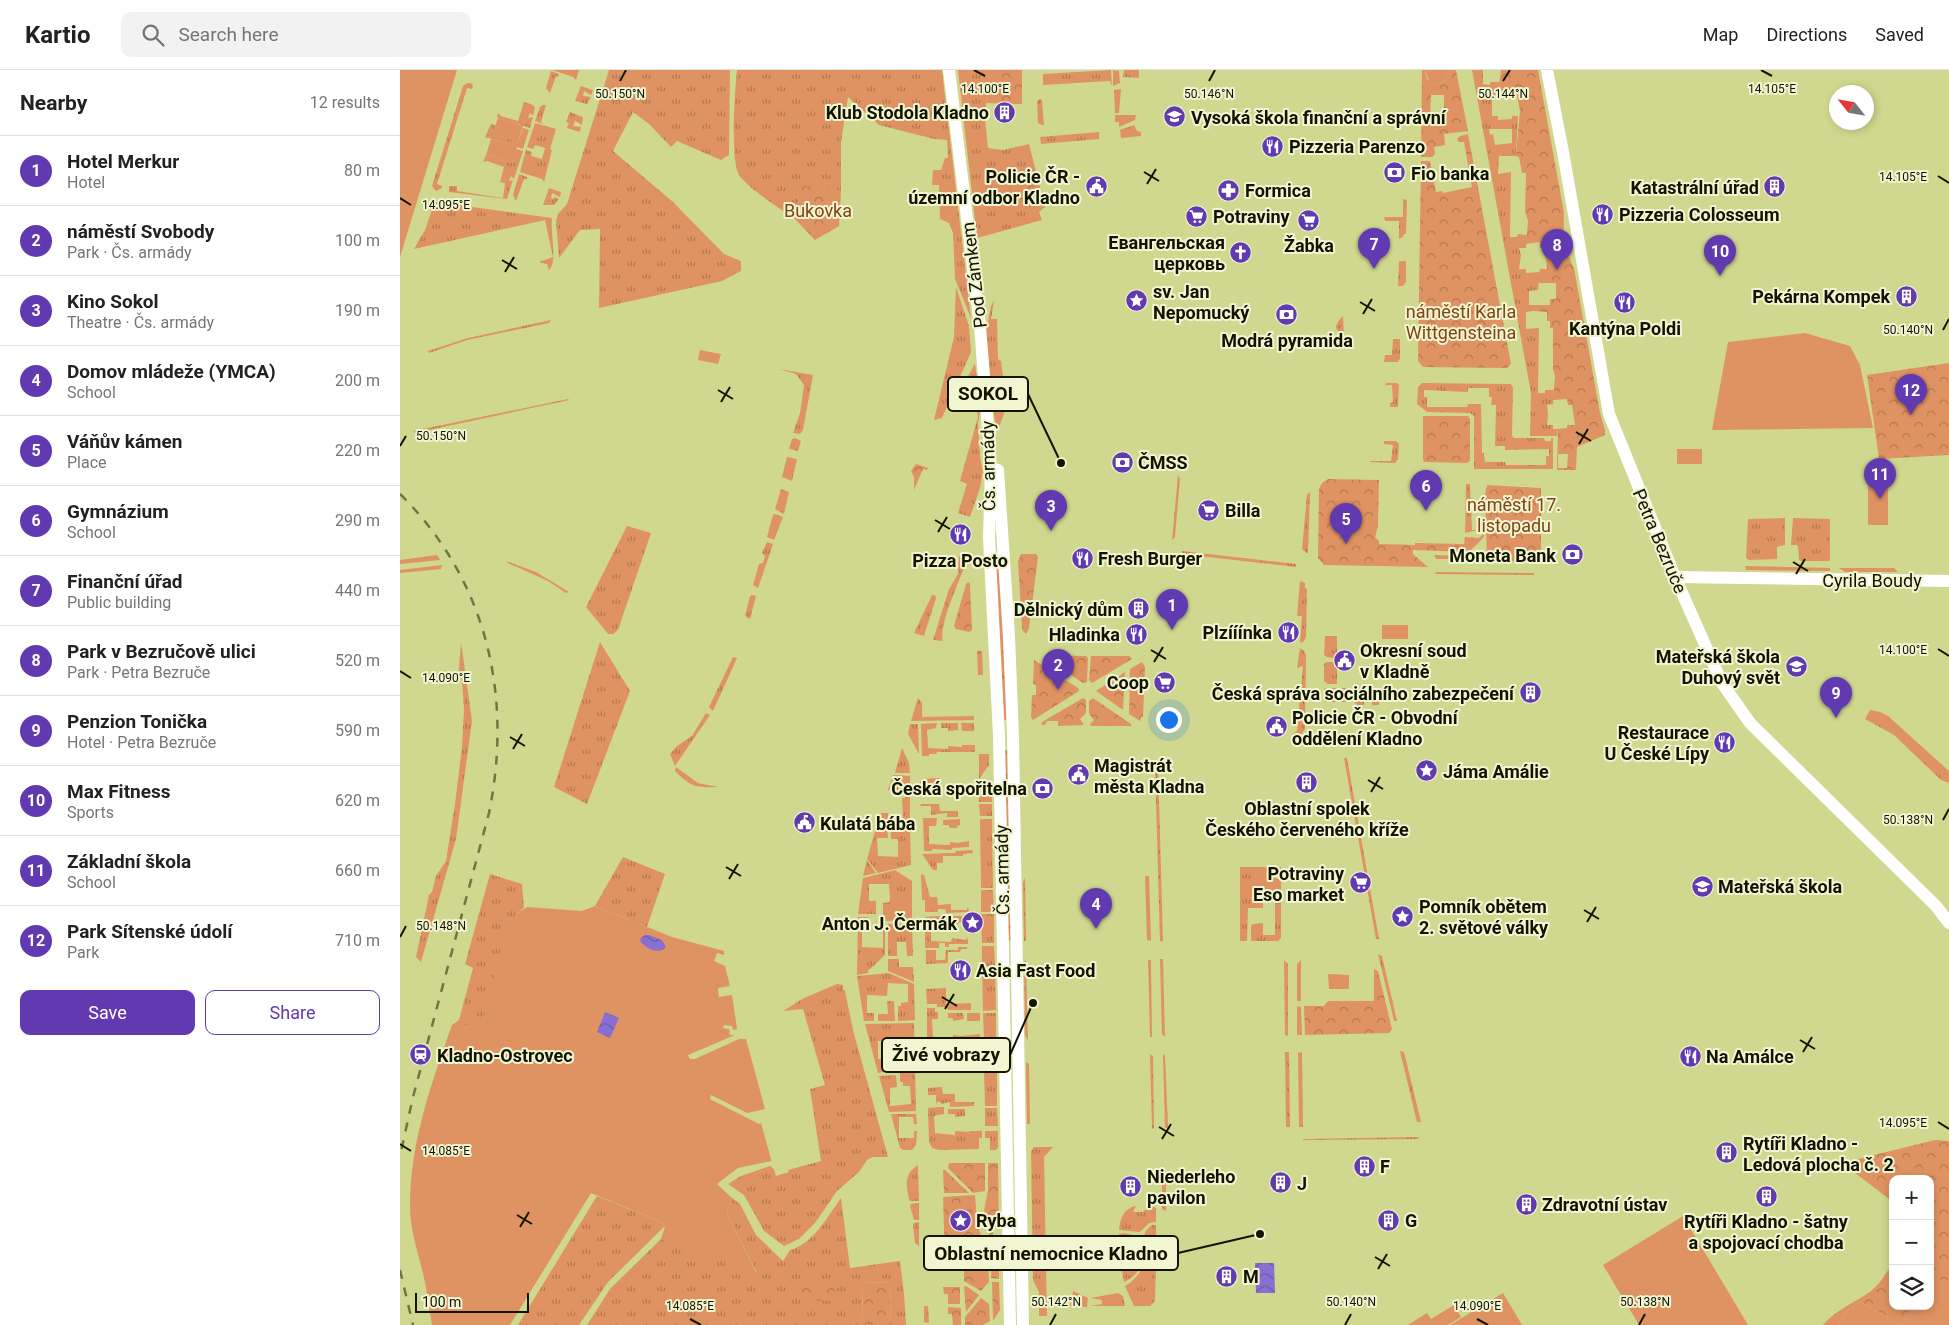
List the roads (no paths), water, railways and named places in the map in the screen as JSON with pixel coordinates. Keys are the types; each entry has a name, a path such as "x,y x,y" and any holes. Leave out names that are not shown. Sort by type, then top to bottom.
{"main road":[{"name":"Pod Zámkem","path":"950,70 986,391"},
{"name":"Petra Bezruče","path":"1547,70 1564,152 1609,414 1675,577 1722,683 1750,723 1936,906 1949,923"},
{"name":"Čs. armády","path":"986,391 994,438 1009,636 1013,736 1023,1325"},
{"name":"Čs. armády","path":"986,391 991,468 989,538 999,736 1010,1325"},
{"name":"Cyrila Boudy","path":"1675,577 1949,581"}],"water":[{"path":"645,935 662,940 666,947 660,951 649,949 640,941"},
{"path":"605,1012 619,1018 610,1038 597,1032"},
{"path":"1255,1263 1274,1263 1275,1293 1256,1293"}],"railway":[{"path":"400,494 430,528 454,564 473,602 486,642 494,683 497,726 496,769 489,813 413,1097 400,1156"},
{"path":"400,1270 413,1325"}],"place":[{"name":"Klub Stodola Kladno","path":"1005,112"},
{"name":"Vysoká škola finanční a správní","path":"1175,117"},
{"name":"Pizzeria Parenzo","path":"1273,146"},
{"name":"Fio banka","path":"1395,173"},
{"name":"Policie ČR - územní odbor Kladno","path":"1096,186"},
{"name":"Katastrální úřad","path":"1775,187"},
{"name":"Formica","path":"1229,190"},
{"name":"Pizzeria Colosseum","path":"1603,214"},
{"name":"Potraviny","path":"1197,216"},
{"name":"Žabka","path":"1309,220"},
{"name":"Евангельская церковь","path":"1241,252"},
{"name":"Finanční úřad","path":"1374,269"},
{"name":"Park v Bezručově ulici","path":"1557,270"},
{"name":"Max Fitness","path":"1720,276"},
{"name":"Pekárna Kompek","path":"1906,296"},
{"name":"sv. Jan Nepomucký","path":"1137,301"},
{"name":"Kantýna Poldi","path":"1625,303"},
{"name":"Modrá pyramida","path":"1287,315"},
{"name":"Park Sítenské údolí","path":"1911,415"},
{"name":"ČMSS","path":"1122,462"},
{"name":"SOKOL","path":"1061,463"},
{"name":"Základní škola","path":"1880,499"},
{"name":"Billa","path":"1209,510"},
{"name":"Gymnázium","path":"1426,511"},
{"name":"Kino Sokol","path":"1051,531"},
{"name":"Pizza Posto","path":"960,535"},
{"name":"Váňův kámen","path":"1346,544"},
{"name":"Moneta Bank","path":"1572,555"},
{"name":"Fresh Burger","path":"1082,558"},
{"name":"Dělnický dům","path":"1139,609"},
{"name":"Hotel Merkur","path":"1172,630"},
{"name":"Plzííínka","path":"1288,632"},
{"name":"Hladinka","path":"1136,634"},
{"name":"Okresní soud v Kladně","path":"1344,660"},
{"name":"Mateřská škola Duhový svět","path":"1796,666"},
{"name":"Coop","path":"1165,682"},
{"name":"náměstí Svobody","path":"1058,690"},
{"name":"Česká správa sociálního zabezpečení","path":"1530,693"},
{"name":"Penzion Tonička","path":"1836,718"},
{"name":"Policie ČR - Obvodní oddělení Kladno","path":"1276,727"},
{"name":"Restaurace U České Lípy","path":"1725,742"},
{"name":"Jáma Amálie","path":"1427,771"},
{"name":"Magistrát města Kladna","path":"1078,775"},
{"name":"Oblastní spolek Českého červeného kříže","path":"1307,783"},
{"name":"Česká spořitelna","path":"1043,788"},
{"name":"Kulatá bába","path":"804,823"},
{"name":"Potraviny Eso market","path":"1360,883"},
{"name":"Mateřská škola","path":"1702,886"},
{"name":"Pomník obětem 2. světové války","path":"1403,916"},
{"name":"Anton J. Čermák","path":"973,923"},
{"name":"Domov mládeže (YMCA)","path":"1096,929"},
{"name":"Asia Fast Food","path":"960,970"},
{"name":"Živé vobrazy","path":"1033,1003"},
{"name":"Kladno-Ostrovec","path":"421,1055"},
{"name":"Na Amálce","path":"1690,1056"},
{"name":"Rytíři Kladno - Ledová plocha č. 2","path":"1727,1153"},
{"name":"F","path":"1364,1166"},
{"name":"J","path":"1281,1183"},
{"name":"Niederleho pavilon","path":"1131,1186"},
{"name":"Rytíři Kladno - šatny a spojovací chodba","path":"1766,1196"},
{"name":"Zdravotní ústav","path":"1526,1204"},
{"name":"Ryba","path":"960,1220"},
{"name":"G","path":"1389,1220"},
{"name":"Oblastní nemocnice Kladno","path":"1260,1234"},
{"name":"M","path":"1227,1276"}],"park label":[{"name":"Bukovka","path":"818,210"},
{"name":"náměstí Karla Wittgensteina","path":"1461,321"},
{"name":"náměstí 17. listopadu","path":"1514,514"}]}
